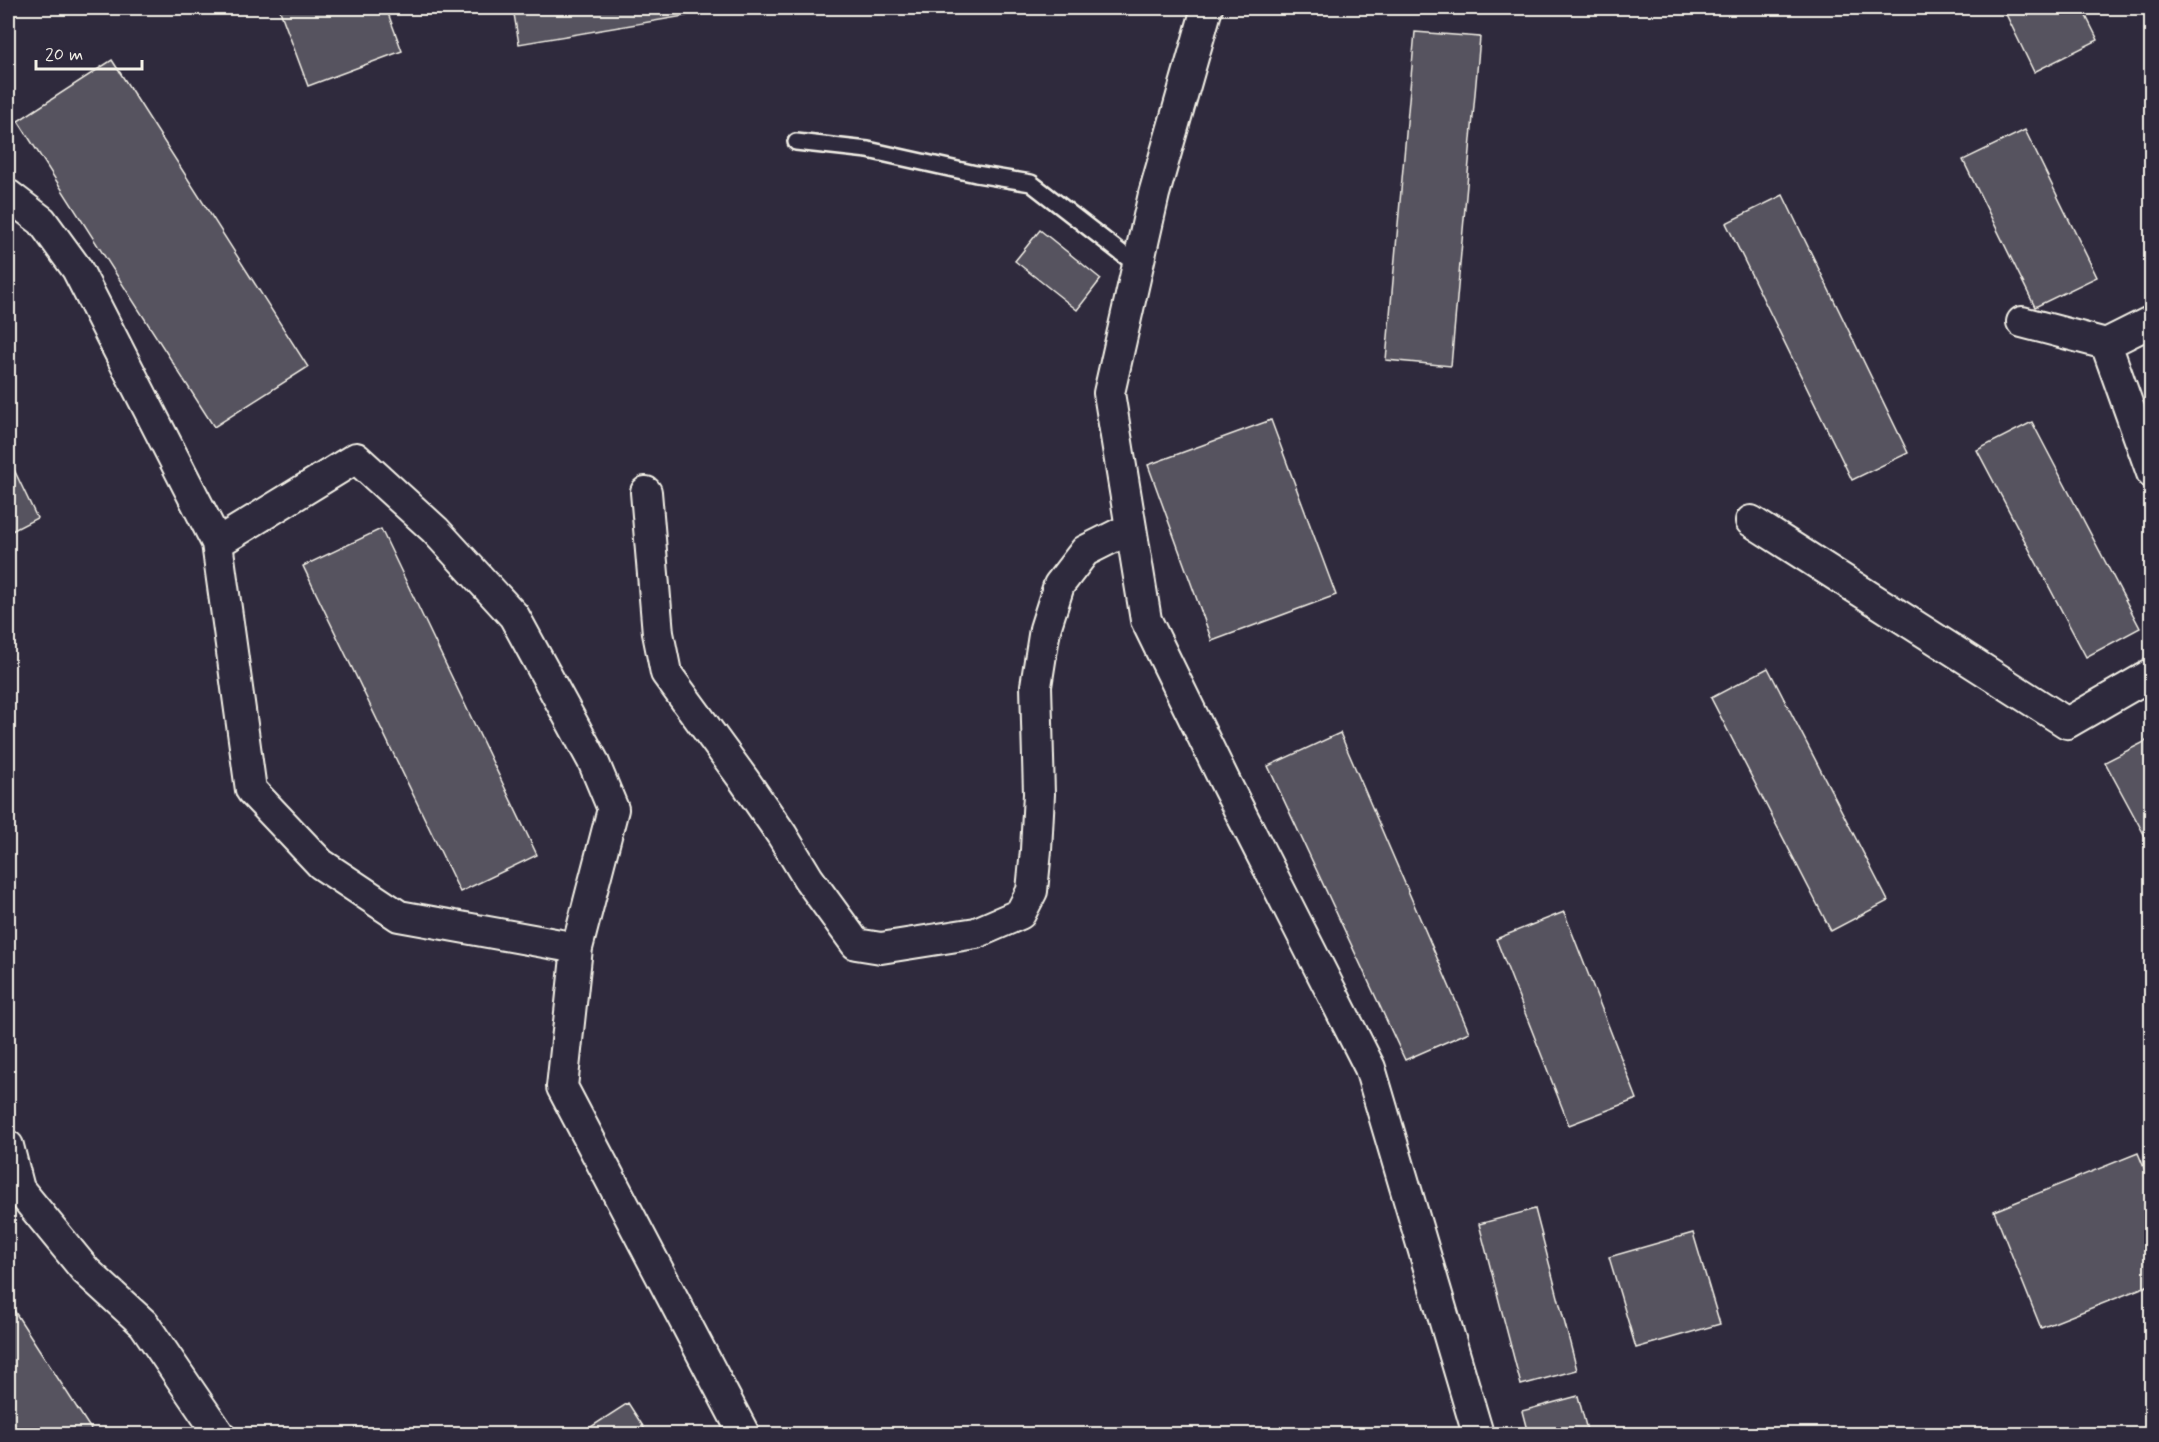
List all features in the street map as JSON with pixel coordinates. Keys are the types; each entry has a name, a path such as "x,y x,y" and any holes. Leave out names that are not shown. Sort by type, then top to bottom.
{"street":[{"path":"1207,8 1154,194 1109,393 1146,620 1370,1068 1478,1434"},
{"path":"8,195 42,221 77,269 217,543 251,790 321,864 399,916 577,948"},
{"path":"2022,322 2106,344 2151,321"},
{"path":"2106,344 2151,473"},
{"path":"217,543 356,458 435,530 514,616 593,761 613,809 577,948 562,1087 744,1434"},
{"path":"646,492 658,633 666,673 744,780 808,878 856,944 881,948 976,933 1020,914 1032,891 1036,850 1039,794 1036,687 1045,629 1059,585 1085,551 1131,528"},
{"path":"1751,521 2067,723 2151,674"},
{"path":"8,1146 19,1189 86,1271 144,1324 219,1434"}],"lane":[{"path":"796,142 868,150 976,174 1031,183 1138,266"}],"building":[{"path":"279,8 386,8 402,51 308,86"},
{"path":"513,8 731,8 519,44"},
{"path":"2003,8 2082,8 2098,40 2034,72"},
{"path":"1415,32 1480,37 1451,366 1386,360"},
{"path":"112,60 308,367 214,427 18,121"},
{"path":"2025,130 2097,277 2035,307 1963,160"},
{"path":"1783,195 1908,453 1852,480 1726,223"},
{"path":"1040,230 1101,279 1077,310 1015,261"},
{"path":"1271,420 1336,595 1212,641 1148,465"},
{"path":"2032,422 2140,628 2086,657 1977,450"},
{"path":"8,457 37,518 8,533"},
{"path":"381,529 537,855 460,892 303,566"},
{"path":"1768,668 1888,901 1831,931 1711,698"},
{"path":"1340,733 1469,1032 1405,1060 1268,766"},
{"path":"2152,738 2152,849 2105,762"},
{"path":"1564,912 1637,1099 1569,1125 1496,939"},
{"path":"2138,1153 2152,1187 2152,1284 2041,1328 1994,1211"},
{"path":"1535,1209 1577,1370 1521,1385 1479,1224"},
{"path":"1693,1233 1720,1324 1636,1348 1609,1257"},
{"path":"13,1309 94,1434 8,1434 8,1313"},
{"path":"1578,1396 1588,1434 1528,1434 1522,1411"},
{"path":"628,1403 648,1434 580,1434"}]}
